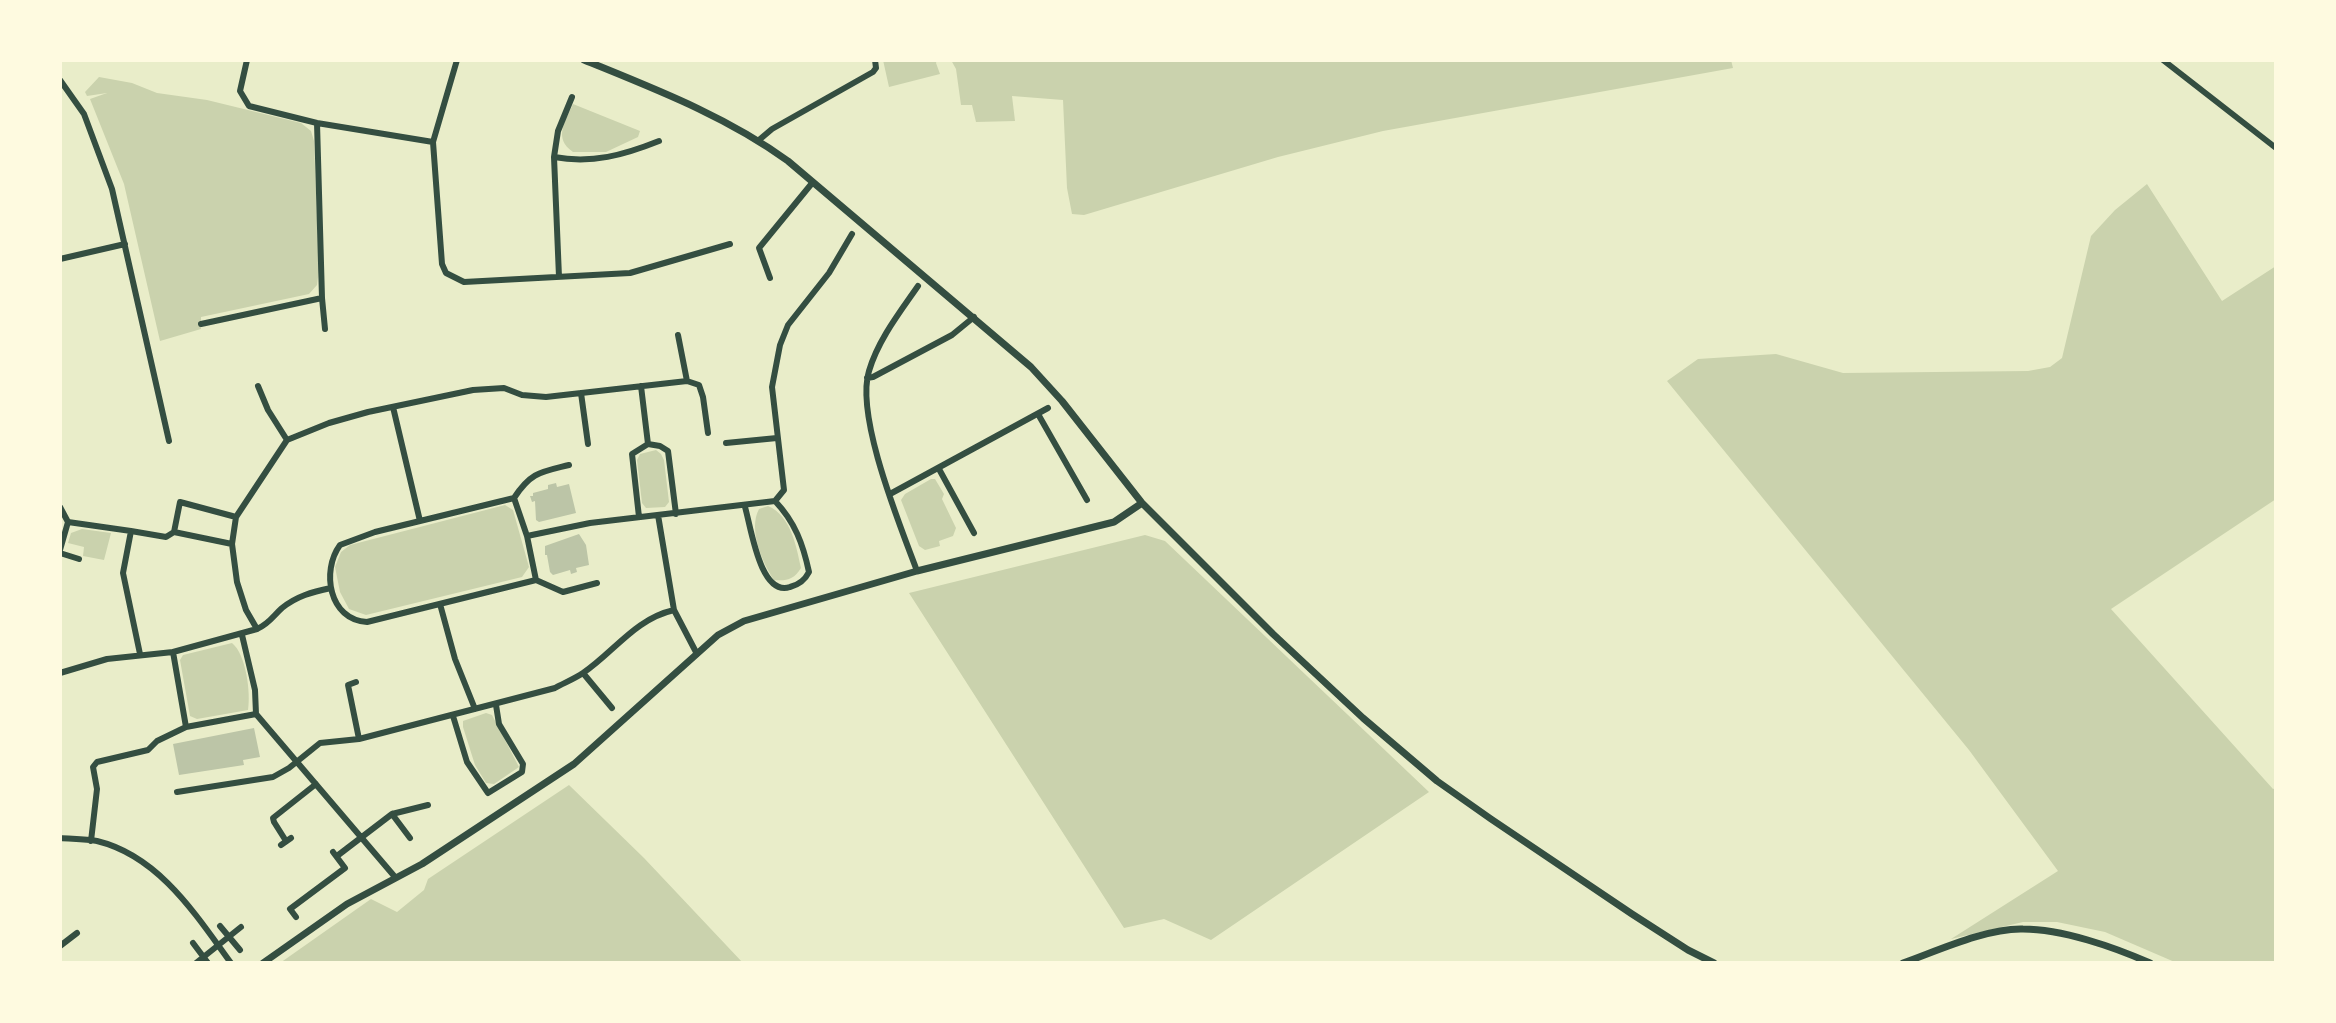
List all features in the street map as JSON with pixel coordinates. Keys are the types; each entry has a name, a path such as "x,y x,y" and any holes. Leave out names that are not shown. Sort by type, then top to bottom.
{"street":[{"path":"247,60 240,91 249,106 317,123 433,142"},
{"path":"457,60 433,142 442,264 446,273 464,282 630,273 730,244"},
{"path":"584,60 705,111 759,140 813,182 974,317 1049,386 1142,503 1363,718 1437,781 1632,914 1714,963"},
{"path":"759,140 772,129 873,72 875,60"},
{"path":"2163,60 2276,148"},
{"path":"60,80 78,103 112,189 169,441"},
{"path":"559,277 554,157 558,131 572,97"},
{"path":"317,123 325,329"},
{"path":"554,157 601,160 659,141"},
{"path":"770,278 759,248 813,182"},
{"path":"527,536 590,523 745,507 775,501 784,490 772,387 773,369 788,325 829,273 852,234"},
{"path":"60,259 125,244"},
{"path":"917,571 890,494 867,410 867,378 881,344 918,286"},
{"path":"201,324 322,298"},
{"path":"867,378 952,335 974,317"},
{"path":"678,335 687,381"},
{"path":"257,629 241,596 232,544 236,517 287,440 329,423 435,397 504,388 534,397 687,381 699,385 708,433"},
{"path":"258,386 268,410 287,440"},
{"path":"641,386 648,444"},
{"path":"581,393 588,444"},
{"path":"393,407 420,521"},
{"path":"890,494 1048,408"},
{"path":"1038,414 1087,500"},
{"path":"726,443 777,438"},
{"path":"639,517 632,454 648,444 668,451 676,514"},
{"path":"569,465 533,475 514,498 375,532 340,545 330,564 331,588 337,605 347,616 367,622 536,580 563,592 597,583"},
{"path":"939,469 974,533"},
{"path":"514,498 527,536 536,580"},
{"path":"745,507 768,582 775,588 788,588 804,580 809,572 797,532 789,516 775,501"},
{"path":"174,532 180,502 236,517"},
{"path":"263,963 347,904 479,828 574,764 718,635 744,621 917,571 1114,522 1142,503"},
{"path":"60,507 68,522 60,552 79,559"},
{"path":"658,515 674,610 697,654"},
{"path":"68,522 166,537 174,532 232,544"},
{"path":"131,531 123,573 140,654"},
{"path":"62,670 140,654 173,652 242,635 268,623 297,598 331,588"},
{"path":"440,604 455,659 475,709"},
{"path":"177,792 273,777 320,743 359,739 555,688 583,673 629,632 650,618 674,610"},
{"path":"242,635 255,690 256,714 395,877"},
{"path":"173,652 186,727"},
{"path":"583,673 612,708"},
{"path":"356,682 348,685 359,739"},
{"path":"453,716 467,762 488,793 522,772 523,764 499,724 496,705"},
{"path":"91,841 97,789 93,767 97,762 148,750 157,741 186,727 256,714"},
{"path":"286,841 273,818 316,784"},
{"path":"296,917 290,909 345,868 335,854 363,838 392,814 428,805"},
{"path":"392,814 410,838"},
{"path":"60,838 91,841 134,855 166,879 231,963"},
{"path":"220,926 240,950"},
{"path":"196,963 206,960 218,945 241,927"},
{"path":"1903,963 1977,938 2021,929 2076,938 2150,963"},
{"path":"60,946 77,933"},
{"path":"193,943 206,960"}],"green space":[{"path":"883,60 937,60 940,74 889,87"},
{"path":"951,60 1731,60 1733,68 1383,131 1278,157 1084,215 1072,214 1067,188 1063,100 1012,96 1015,121 976,122 972,105 961,105 956,69"},
{"path":"99,77 132,83 157,93 207,100 301,123 311,131 314,141 319,270 317,285 309,294 201,317 201,329 160,341 124,184 90,99 107,93 87,96 85,92"},
{"path":"573,104 640,131 638,137 606,152 573,152 563,141 562,130"},
{"path":"2147,184 2222,301 2276,266 2276,499 2111,609 2273,789 2276,788 2276,961 2273,963 2177,963 2105,932 2057,922 2023,922 1951,939 2058,871 1969,750 1667,381 1698,359 1776,354 1843,373 2028,371 2050,367 2062,358 2091,236 2115,210"},
{"path":"656,450 664,460 669,502 665,507 646,508 642,503 637,460 640,454"},
{"path":"935,479 944,494 942,499 956,528 953,536 939,541 940,546 925,550 919,546 901,500 905,494"},
{"path":"505,505 513,510 529,567 522,577 366,615 349,609 340,592 335,567 341,552 350,545"},
{"path":"768,506 787,524 797,550 801,568 786,580 774,580 758,545 756,517 759,509"},
{"path":"82,529 111,533 104,560 83,556 84,547 68,543 71,533"},
{"path":"1145,535 1165,541 1429,792 1211,940 1164,919 1124,928 909,593"},
{"path":"232,643 241,656 246,674 248,710 197,719 190,716 180,660 183,655"},
{"path":"486,713 492,715 519,767 494,784 486,783 475,765 463,727 463,721"},
{"path":"569,785 644,858 743,963 280,963 371,899 397,912 424,890 428,879"}],"building":[{"path":"556,483 557,487 569,484 576,513 539,522 536,520 535,501 532,502 530,496"},
{"path":"579,534 586,545 589,565 576,568 577,572 571,574 570,570 553,575 545,546"},
{"path":"254,728 260,757 243,760 244,765 179,775 173,744"}]}
